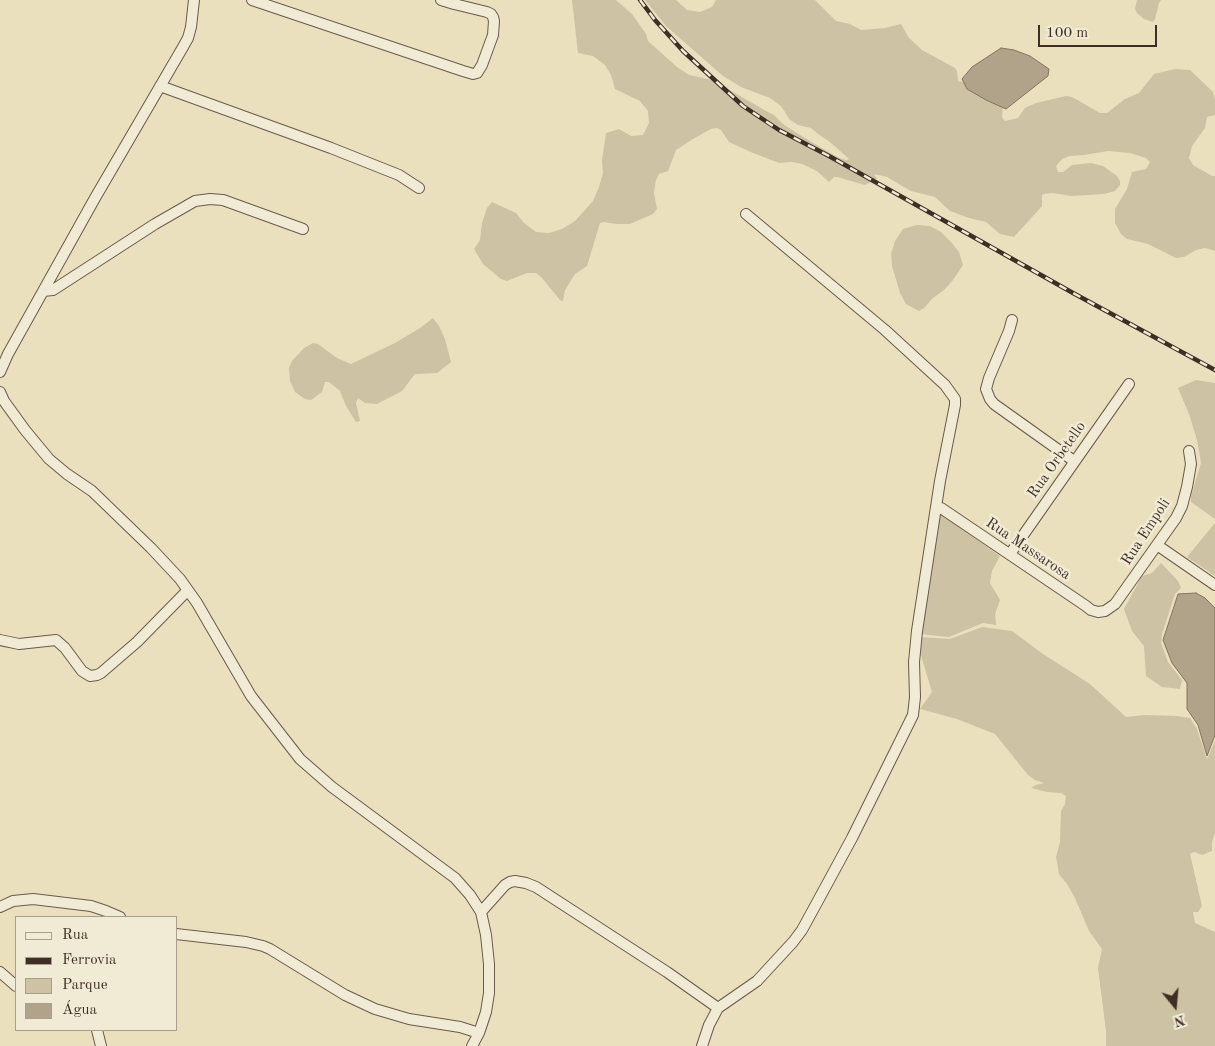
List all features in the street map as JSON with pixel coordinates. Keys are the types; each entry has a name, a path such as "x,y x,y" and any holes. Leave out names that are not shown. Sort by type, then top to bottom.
{"street":[{"path":"0,372 8,354 95,198 188,38 194,0"},
{"path":"252,0 463,72 477,73 482,65 493,35 493,17 488,12 441,0"},
{"path":"160,86 331,148 399,175 419,188"},
{"path":"43,291 53,290 148,228 196,201 210,198 223,200 302,230"},
{"path":"702,1046 718,1008 757,981 802,930 913,716 915,697 914,662 917,631 940,481 955,405 955,399 945,385 885,330 746,214"},
{"path":"1012,320 989,378 986,389 990,399 994,404 1074,461"},
{"name":"Rua Orbetello","path":"1010,554 1129,384"},
{"path":"0,392 24,430 49,458 67,474 92,491 180,579 251,696 300,759 332,787 455,878 470,894 481,912 486,934 489,964 489,993 486,1012 479,1033 472,1046"},
{"name":"Rua Empoli","path":"1098,612 1105,611 1115,604 1176,518 1182,506 1187,487 1191,464 1189,452"},
{"name":"Rua Massarosa","path":"941,508 1091,610 1098,612"},
{"path":"1157,545 1215,585"},
{"path":"0,640 18,644 56,640 65,648 82,671 90,676 97,675 137,642 188,590"},
{"path":"481,912 504,885 510,882 526,883 536,887 649,962 668,972 718,1008"},
{"path":"0,907 13,901 52,900 90,906 118,916"},
{"path":"178,934 246,942 263,946 345,995 374,1009 409,1019 460,1027 479,1033"},
{"path":"0,972 15,985"},
{"path":"97,1031 101,1046"}],"green space":[{"path":"572,0 616,0 632,14 646,34 648,41 677,67 689,75 708,79 721,85 774,115 783,124 800,135 837,157 846,160 849,159 811,128 798,125 790,120 781,106 770,98 741,87 723,76 666,26 645,0 676,0 687,10 700,12 712,7 716,0 815,0 836,21 850,24 861,30 885,28 901,24 909,38 922,50 955,68 958,81 981,86 1003,107 1002,117 1005,121 1018,118 1025,108 1036,103 1066,96 1072,97 1100,113 1107,113 1125,99 1139,93 1154,74 1175,69 1190,70 1213,92 1215,100 1215,115 1207,117 1205,128 1192,146 1189,158 1193,165 1215,176 1215,251 1205,248 1196,250 1184,257 1176,258 1148,244 1127,239 1121,234 1115,223 1115,209 1127,189 1132,172 1146,169 1150,162 1146,158 1130,153 1108,151 1070,156 1062,159 1056,166 1058,172 1063,172 1072,165 1091,163 1103,166 1117,176 1120,185 1115,191 1104,194 1071,196 1053,193 1044,194 1042,195 1042,206 1014,237 1000,234 986,222 950,211 935,197 911,191 887,177 874,174 877,179 865,185 837,177 834,177 829,182 817,171 802,164 792,162 779,163 729,142 721,130 717,128 711,129 676,150 668,171 659,174 656,180 654,193 657,209 653,214 630,224 600,223 587,266 575,274 565,290 563,301 536,273 527,273 507,281 501,279 483,264 474,249 480,240 482,223 487,208 492,202 516,213 524,223 536,232 549,233 562,229 575,221 593,201 603,173 602,161 606,133 619,129 631,136 643,135 649,123 648,111 640,101 615,89 611,75 605,65 593,56 578,53"},
{"path":"1137,0 1161,0 1153,22 1144,19 1137,13 1135,9"},
{"path":"917,225 930,226 941,232 959,252 963,265 944,290 919,311 906,304 900,293 892,266 891,254 895,241 903,229"},
{"path":"433,318 445,339 451,362 437,373 415,374 402,391 377,404 365,403 358,398 356,403 360,421 356,422 346,406 340,391 329,382 325,382 322,392 311,400 305,399 295,392 290,381 289,368 292,361 304,348 313,343 318,344 337,358 351,364 395,343"},
{"path":"1196,380 1215,383 1215,519 1191,502 1201,463 1197,440 1178,388"},
{"path":"940,514 1000,556 992,571 990,583 1000,600 995,614 996,625 983,623 949,637 920,634"},
{"path":"1215,523 1215,576 1187,557"},
{"path":"1161,563 1178,581 1181,588 1175,594 1162,634 1161,643 1168,662 1182,680 1180,689 1162,687 1146,676 1144,646 1132,631 1124,609 1142,576 1152,573"},
{"path":"982,627 1012,631 1043,654 1090,684 1126,717 1144,715 1190,718 1197,729 1207,759 1215,741 1215,833 1212,851 1202,855 1194,852 1190,854 1202,906 1198,912 1193,912 1195,923 1215,932 1215,1046 1106,1046 1106,1031 1098,968 1102,949 1089,931 1075,898 1059,874 1056,857 1060,842 1061,811 1065,804 1066,796 1061,793 1031,788 1044,783 1028,775 995,734 957,719 920,709 932,692 919,649 918,637 950,639"}],"water":[{"path":"1001,48 1014,50 1030,56 1049,69 1048,76 1006,109 967,89 962,79 972,67"},
{"path":"1196,593 1205,598 1215,608 1215,735 1207,756 1198,725 1187,709 1187,683 1172,663 1163,640 1178,594"}],"railway":[{"path":"640,0 683,51 743,106 779,130 1215,370"}]}
